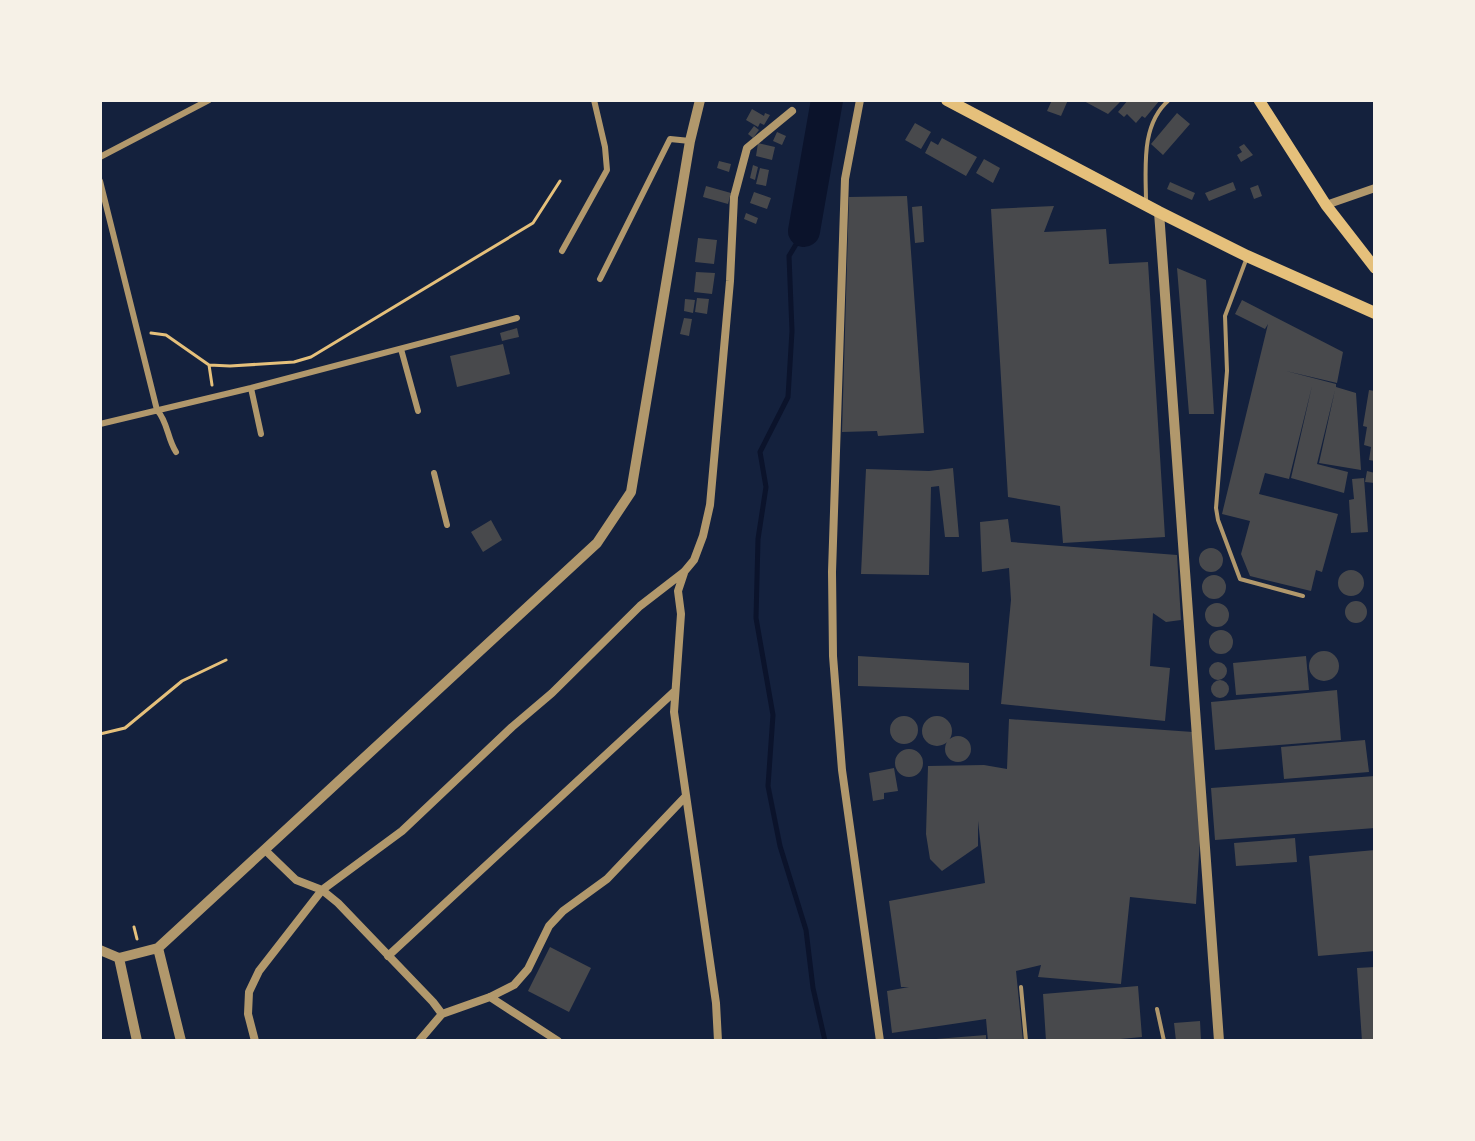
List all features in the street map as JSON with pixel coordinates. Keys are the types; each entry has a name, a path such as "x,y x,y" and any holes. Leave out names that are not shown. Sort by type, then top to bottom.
{"main road":[{"path":"947,100 1247,256 1375,313"},
{"path":"1259,100 1326,205 1375,268"}],"street":[{"path":"100,157 209,100"},
{"path":"562,251 607,170 594,100"},
{"path":"100,950 119,958 158,948 597,543 631,492 690,141 700,100"},
{"path":"860,100 845,179 837,345 833,656 842,770 880,1041"},
{"path":"255,1041 248,1014 249,992 259,971 322,890 402,831 552,693 640,606 684,572 694,560 710,505 730,281 734,197 747,148 792,111"},
{"path":"600,279 670,139 690,141"},
{"path":"100,181 157,410 164,418 176,452"},
{"path":"1326,205 1375,188"},
{"path":"1159,212 1219,1041"},
{"path":"100,424 517,318"},
{"path":"401,349 418,411"},
{"path":"251,388 261,434"},
{"path":"434,473 447,525"},
{"path":"684,572 678,591 681,614 674,712 716,1003 718,1041"},
{"path":"388,956 675,691"},
{"path":"419,1041 442,1014 514,985 528,969 549,926 563,911 607,879 686,796"},
{"path":"265,850 296,880 322,890 442,1014"},
{"path":"158,948 181,1041"},
{"path":"119,958 137,1041"},
{"path":"490,997 558,1041"}],"lane":[{"path":"1146,205 1147,143 1161,106 1169,100"},
{"path":"1247,256 1225,316 1227,371 1216,508 1240,579 1303,596"},
{"path":"1021,987 1026,1041"},
{"path":"1157,1009 1164,1041"}],"path":[{"path":"137,330 166,335 209,365 281,363 311,357 533,223 560,181"},
{"path":"209,365 214,397"},
{"path":"100,734 125,728 182,681 226,660"}],"building":[{"path":"1052,100 1068,100 1061,116 1047,111"},
{"path":"1082,100 1122,100 1108,114"},
{"path":"1128,100 1160,100 1145,118 1142,116 1136,123 1127,114 1124,117 1118,112"},
{"path":"752,109 764,116 765,113 770,115 764,125 760,123 758,127 746,120"},
{"path":"1177,113 1190,124 1163,155 1151,144"},
{"path":"915,123 931,132 921,149 905,140"},
{"path":"754,126 759,130 753,138 748,134"},
{"path":"777,132 786,136 782,145 773,141"},
{"path":"942,138 977,157 966,176 925,153 931,141 938,145"},
{"path":"758,143 775,147 772,160 756,156"},
{"path":"1244,144 1253,155 1241,162 1237,155 1242,152 1239,147"},
{"path":"984,159 1000,168 993,183 976,173"},
{"path":"719,161 731,164 729,172 717,168"},
{"path":"753,165 758,167 755,180 750,178"},
{"path":"760,168 769,170 766,186 756,184"},
{"path":"1170,182 1195,193 1192,200 1167,189"},
{"path":"1233,182 1236,190 1209,201 1205,193"},
{"path":"1258,185 1262,196 1254,199 1250,188"},
{"path":"706,186 731,193 728,204 703,197"},
{"path":"754,192 771,198 767,209 750,203"},
{"path":"907,196 924,433 878,436 877,431 842,432 849,197"},
{"path":"922,206 924,242 915,243 912,207"},
{"path":"1054,206 1044,232 1106,229 1109,264 1148,262 1165,537 1063,543 1060,506 1008,497 991,209"},
{"path":"746,213 758,218 756,224 744,219"},
{"path":"698,238 717,240 714,264 695,262"},
{"path":"1177,268 1206,280 1214,414 1189,414"},
{"path":"696,272 715,273 712,294 694,292"},
{"path":"697,298 709,299 707,314 695,312"},
{"path":"685,299 695,300 693,313 684,311"},
{"path":"1242,300 1343,352 1337,383 1286,371 1336,384 1336,387 1356,393 1361,470 1319,463 1335,390 1317,464 1348,472 1344,493 1291,478 1312,386 1289,479 1265,473 1259,494 1338,514 1322,572 1316,570 1311,591 1250,576 1241,554 1250,521 1222,514 1268,324 1265,329 1235,314"},
{"path":"684,318 692,319 689,336 680,334"},
{"path":"517,328 519,337 502,341 500,333"},
{"path":"503,344 510,374 457,387 450,356"},
{"path":"1369,390 1375,391 1375,461 1369,460 1371,447 1364,445 1367,427 1363,426"},
{"path":"953,468 959,537 945,537 939,486 931,487 929,575 861,574 866,469 929,471"},
{"path":"1367,471 1375,473 1375,483 1365,482"},
{"path":"1364,478 1368,532 1351,533 1349,500 1354,499 1352,479"},
{"path":"1008,519 1011,542 1177,555 1181,620 1166,622 1153,613 1150,666 1170,668 1165,721 1001,704 1011,600 1009,568 982,572 980,522"},
{"path":"491,520 502,540 483,552 471,532"},
{"path":"1211,548 1220,551 1223,560 1220,569 1211,572 1202,569 1199,560 1202,551"},
{"path":"1351,570 1360,574 1364,583 1360,592 1351,596 1342,592 1338,583 1342,574"},
{"path":"1214,575 1223,578 1226,587 1223,596 1214,599 1205,596 1202,587 1205,578"},
{"path":"1356,601 1364,604 1367,612 1364,620 1356,623 1348,620 1345,612 1348,604"},
{"path":"1212,603 1222,603 1229,610 1229,620 1222,627 1212,627 1205,620 1205,610"},
{"path":"1221,630 1230,633 1233,642 1230,651 1221,654 1212,651 1209,642 1212,633"},
{"path":"1324,651 1335,655 1339,666 1335,677 1324,681 1313,677 1309,666 1313,655"},
{"path":"858,656 969,663 969,690 858,686"},
{"path":"1306,656 1309,690 1236,695 1233,663"},
{"path":"1218,662 1227,671 1218,680 1209,671"},
{"path":"1220,680 1229,689 1220,698 1211,689"},
{"path":"1337,690 1341,740 1215,750 1211,702"},
{"path":"904,716 914,720 918,730 914,740 904,744 894,740 890,730 894,720"},
{"path":"937,716 943,717 951,725 951,737 943,745 937,746 931,745 923,737 922,731 923,725 931,717"},
{"path":"1009,719 1193,732 1200,839 1196,904 1130,897 1121,984 1038,977 1041,965 1016,971 1023,1041 988,1041 986,1019 892,1033 887,991 909,987 901,987 889,901 985,883 978,821 978,846 942,871 930,859 926,834 928,766 984,765 1007,769"},
{"path":"958,736 967,740 971,749 967,758 958,762 949,758 945,749 949,740"},
{"path":"1365,740 1369,772 1284,779 1281,747"},
{"path":"909,749 919,753 923,763 919,773 909,777 899,773 895,763 899,753"},
{"path":"894,768 898,791 884,793 884,799 873,801 869,773"},
{"path":"1375,776 1375,828 1215,840 1211,788"},
{"path":"1295,838 1297,862 1236,866 1234,843"},
{"path":"1375,850 1375,951 1318,956 1309,856"},
{"path":"550,947 591,968 569,1012 528,991"},
{"path":"1375,967 1375,1039 1362,1041 1357,968"},
{"path":"1138,986 1142,1037 1046,1041 1043,994"},
{"path":"1200,1021 1201,1040 1176,1041 1174,1023"},
{"path":"986,1035 986,1041 936,1041 936,1039"}],"waterway":[{"path":"804,231 827,100"},
{"path":"804,231 789,256 792,331 788,397 760,452 766,487 758,539 756,618 773,715 768,786 780,846 806,930 813,988 825,1041"}]}
